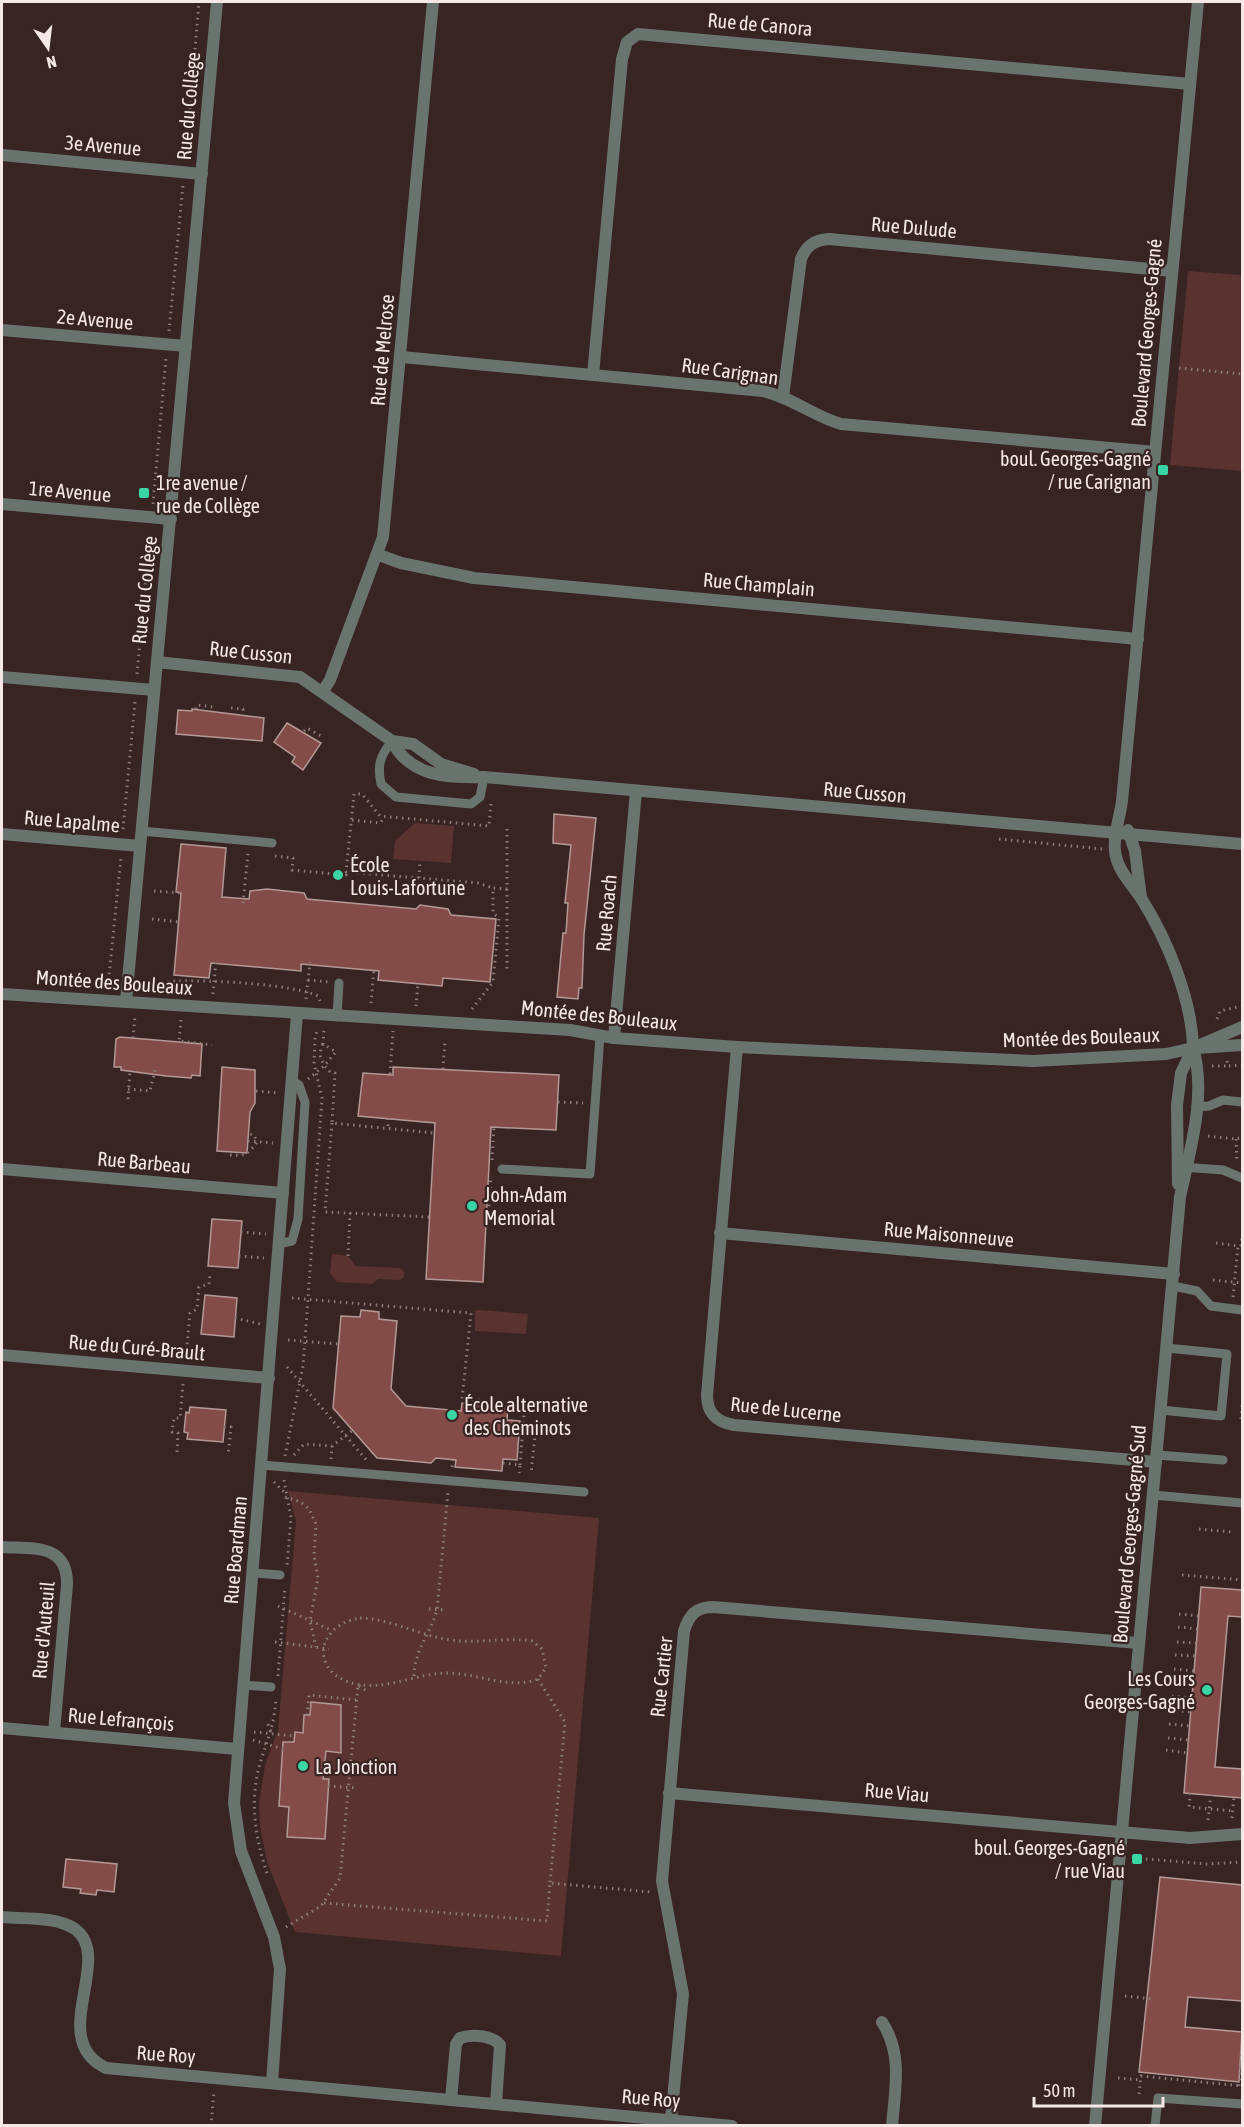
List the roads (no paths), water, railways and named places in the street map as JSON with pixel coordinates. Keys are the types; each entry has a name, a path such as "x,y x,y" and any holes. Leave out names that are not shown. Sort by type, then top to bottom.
{"street":[{"name":"Rue du Collège","path":"126,1002 217,2"},
{"name":"Rue de Melrose","path":"324,691 379,555 383,537 402,357 433,2"},
{"name":"Boulevard Georges-Gagné","path":"1192,1048 1192,1022 1182,985 1141,899 1124,876 1117,860 1116,834 1121,812 1198,2"},
{"name":"Rue de Canora","path":"593,375 622,59 627,42 638,34 1191,84"},
{"name":"3e Avenue","path":"2,155 202,174"},
{"name":"Rue Dulude","path":"783,397 801,260 808,246 815,242 829,239 1172,271"},
{"name":"2e Avenue","path":"2,330 186,346"},
{"name":"Rue Carignan","path":"402,357 763,391 783,397 815,414 841,424 1155,452"},
{"name":"1re Avenue","path":"2,504 171,519"},
{"name":"Rue Champlain","path":"379,555 400,562 474,578 1138,639"},
{"name":"Rue Cusson","path":"157,662 291,675 307,680 392,741 400,755 427,773 450,778 484,777 1242,844"},
{"path":"2,677 154,690"},
{"name":"Rue Cusson","path":"392,741 413,744 441,764 484,777"},
{"name":"Rue Roach","path":"615,1038 636,791"},
{"name":"Boulevard Georges-Gagné","path":"1121,812 1130,835 1141,899"},
{"name":"Rue Lapalme","path":"2,834 140,846"},
{"name":"Montée des Bouleaux","path":"2,994 548,1029 615,1038 737,1047 1033,1061 1163,1054 1192,1048 1242,1045"},
{"name":"Rue Boardman","path":"272,2083 280,1969 274,1937 245,1864 238,1838 234,1803 297,1014"},
{"name":"Montée des Bouleaux","path":"1192,1048 1242,1027"},
{"name":"Rue de Lucerne","path":"737,1047 707,1403 712,1414 721,1422 1156,1458"},
{"name":"Boulevard Georges-Gagné Sud","path":"1095,2126 1179,1197 1182,1167 1196,1107 1199,1070 1192,1048"},
{"name":"Boulevard Georges-Gagné Sud","path":"1182,1167 1176,1127 1181,1073 1192,1048"},
{"name":"Rue Barbeau","path":"2,1169 283,1193"},
{"name":"Rue Maisonneuve","path":"720,1233 1173,1280"},
{"name":"Rue du Curé-Brault","path":"2,1355 269,1378"},
{"name":"Rue d'Auteuil","path":"2,1547 54,1553 65,1564 67,1585 54,1732"},
{"name":"Rue Cartier","path":"671,2120 683,1994 663,1890 669,1793 684,1631 691,1615 705,1607 1138,1643"},
{"name":"Rue Lefrançois","path":"2,1728 237,1749"},
{"name":"Rue Viau","path":"669,1793 1196,1839 1242,1834"},
{"name":"Rue Roy","path":"2,1917 55,1922 76,1930 82,1938 87,1956 81,2038 85,2052 98,2064 117,2070 732,2126"},
{"path":"882,2022 890,2035 896,2061 892,2126"},
{"path":"451,2100 456,2044 464,2037 479,2037 493,2039 500,2044 496,2104"}],"lane":[{"path":"392,741 382,754 379,766 381,784 396,797 475,803 482,793 484,777"},
{"path":"141,831 272,843"},
{"path":"337,1017 339,983"},
{"path":"502,1169 590,1174 600,1036"},
{"path":"278,1244 292,1241 298,1219 305,1102 302,1089 292,1081"},
{"path":"1196,1107 1209,1106 1223,1100 1242,1102"},
{"path":"1182,1167 1223,1170 1239,1174"},
{"path":"1173,1280 1197,1291 1205,1303 1211,1306 1242,1310"},
{"path":"1161,1410 1221,1416 1227,1354 1167,1348"},
{"path":"1156,1458 1223,1460"},
{"path":"262,1465 584,1492"},
{"path":"1153,1495 1242,1503"},
{"path":"253,1573 283,1575"},
{"path":"243,1685 274,1688"},
{"path":"1155,2126 1158,2098 1242,2103"}],"place":[{"name":"boul. Georges-Gagné / rue Carignan","path":"1163,470"},
{"name":"1re avenue / rue de Collège","path":"144,493"},
{"name":"École Louis-Lafortune","path":"338,875"},
{"name":"John-Adam Memorial","path":"472,1206"},
{"name":"École alternative des Cheminots","path":"452,1415"},
{"name":"Les Cours Georges-Gagné","path":"1207,1690"},
{"name":"La Jonction","path":"303,1766"},
{"name":"boul. Georges-Gagné / rue Viau","path":"1137,1859"}]}
